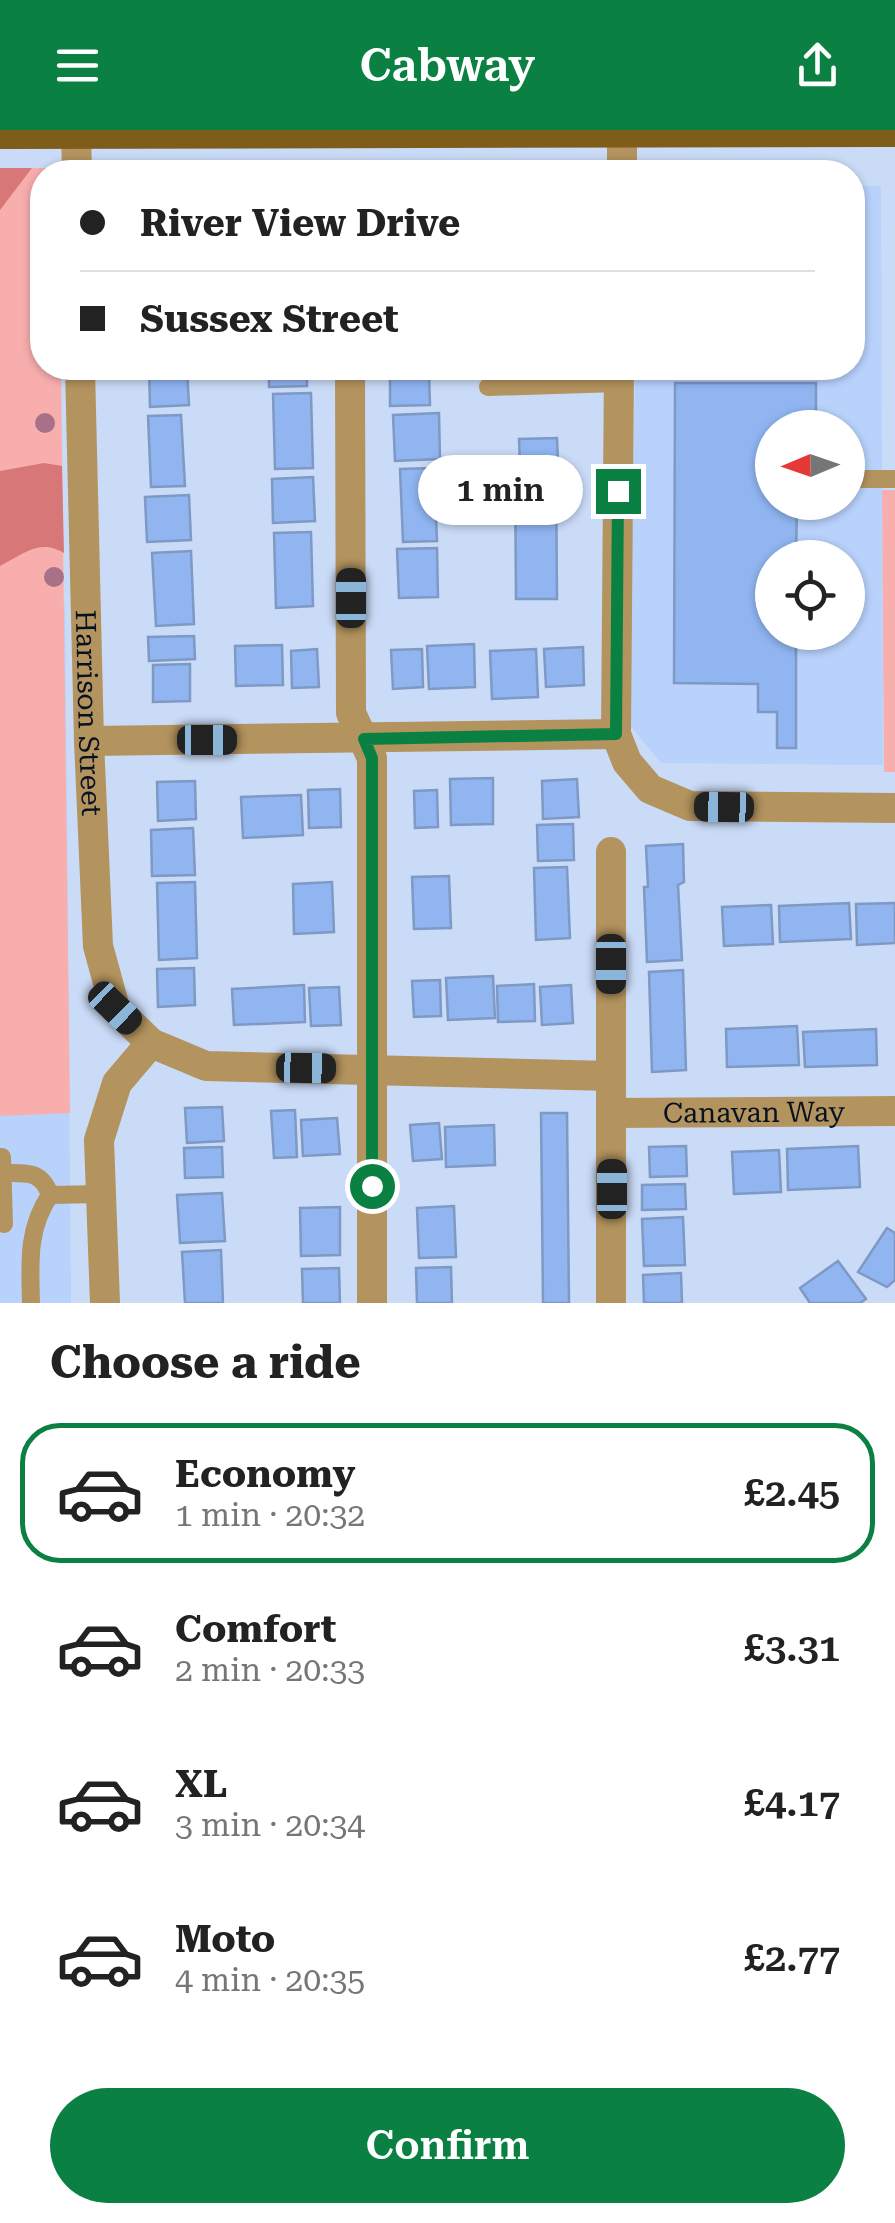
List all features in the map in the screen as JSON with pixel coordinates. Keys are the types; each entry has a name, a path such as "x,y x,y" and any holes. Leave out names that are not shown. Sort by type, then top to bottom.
{"main road":[{"path":"0,134 895,132"}],"street":[{"path":"76,132 77,160"},
{"path":"622,132 622,160"},
{"name":"Harrison Street","path":"80,380 88,741 98,946 115,1008 151,1043"},
{"path":"350,380 352,713 372,758 372,1303"},
{"path":"619,380 616,734 627,762 650,789 690,806 895,808"},
{"path":"88,741 616,734"},
{"path":"611,852 611,1303"},
{"path":"105,1303 99,1140 117,1083 151,1043 206,1066 611,1076"},
{"name":"Canavan Way","path":"612,1113 895,1111"}],"lane":[{"path":"488,386 559,380"},
{"path":"865,479 895,479"},
{"path":"4,1224 2,1165 40,1176 50,1194"},
{"path":"50,1194 102,1194"},
{"path":"31,1303 31,1242 50,1194"}],"shaded area":[{"path":"0,168 30,168 30,380 61,380 70,1113 0,1116"},
{"path":"0,168 30,168 30,171 0,210"},
{"path":"865,186 881,186 883,765 661,763 629,724 635,380 865,380"},
{"path":"44,463 62,466 64,553 38,548 0,566 0,471"},
{"path":"882,490 895,490 895,772 884,772"},
{"path":"0,604 65,604 71,1303 0,1303"}],"building":[{"path":"149,380 188,380 189,405 150,407"},
{"path":"269,380 307,380 307,386 269,387"},
{"path":"390,380 429,380 430,405 390,406"},
{"path":"675,383 816,383 816,410 755,410 755,520 797,520 796,540 755,540 755,650 796,650 796,748 777,748 777,712 758,712 758,684 674,683"},
{"path":"311,393 313,468 275,469 273,394"},
{"path":"439,413 440,459 395,461 393,415"},
{"path":"181,415 185,486 151,487 148,416"},
{"path":"557,438 558,462 520,464 519,439"},
{"path":"434,468 437,541 403,542 400,469"},
{"path":"515,468 556,468 557,599 516,599"},
{"path":"313,477 315,521 273,523 272,479"},
{"path":"189,495 191,540 147,542 145,497"},
{"path":"311,532 313,606 276,608 274,533"},
{"path":"437,548 438,597 399,598 397,549"},
{"path":"191,551 194,624 156,626 152,553"},
{"path":"194,636 195,659 149,661 148,637"},
{"path":"474,644 475,687 429,689 427,646"},
{"path":"282,645 283,685 236,686 235,646"},
{"path":"583,647 584,685 546,687 544,649"},
{"path":"317,649 319,687 292,688 291,651"},
{"path":"422,649 423,687 393,689 391,650"},
{"path":"536,649 538,697 492,699 490,651"},
{"path":"190,664 190,701 153,702 153,665"},
{"path":"493,778 493,824 451,825 450,779"},
{"path":"577,779 579,817 543,819 542,781"},
{"path":"195,781 196,819 158,821 157,782"},
{"path":"340,789 341,827 309,828 308,790"},
{"path":"437,790 438,827 415,828 414,791"},
{"path":"301,795 303,835 243,838 241,797"},
{"path":"573,824 574,860 538,861 537,825"},
{"path":"193,828 195,875 152,876 151,830"},
{"path":"683,844 684,882 678,885 682,960 647,962 646,846"},
{"path":"567,867 570,938 536,940 534,868"},
{"path":"449,876 451,928 414,929 412,877"},
{"path":"195,882 197,958 159,960 157,883"},
{"path":"332,882 334,932 294,934 293,884"},
{"path":"849,903 851,939 780,942 779,906"},
{"path":"895,903 895,943 857,945 856,904"},
{"path":"771,905 773,944 724,946 722,907"},
{"path":"194,968 195,1005 158,1007 157,969"},
{"path":"683,970 686,1070 652,1072 649,972"},
{"path":"493,976 495,1018 448,1020 446,978"},
{"path":"440,980 441,1016 414,1017 412,981"},
{"path":"534,984 535,1021 498,1022 497,986"},
{"path":"304,985 305,1022 234,1025 232,989"},
{"path":"571,985 573,1023 542,1025 540,987"},
{"path":"339,987 341,1025 311,1026 309,988"},
{"path":"797,1026 799,1065 727,1067 726,1029"},
{"path":"876,1029 877,1065 805,1067 803,1032"},
{"path":"222,1107 224,1141 187,1143 185,1108"},
{"path":"295,1110 297,1157 274,1158 271,1111"},
{"path":"541,1113 567,1113 569,1303 543,1303"},
{"path":"337,1118 340,1154 303,1156 301,1120"},
{"path":"439,1123 442,1159 413,1161 410,1125"},
{"path":"494,1125 495,1165 446,1167 445,1127"},
{"path":"686,1146 687,1176 650,1177 649,1147"},
{"path":"858,1146 860,1187 788,1190 787,1149"},
{"path":"222,1147 223,1177 185,1178 184,1148"},
{"path":"779,1150 781,1192 734,1194 732,1152"},
{"path":"685,1184 686,1209 642,1210 642,1185"},
{"path":"222,1193 225,1241 180,1243 177,1195"},
{"path":"454,1206 456,1257 419,1258 417,1208"},
{"path":"340,1207 340,1255 301,1256 300,1208"},
{"path":"683,1217 685,1265 644,1266 642,1219"},
{"path":"887,1228 895,1233 895,1280 887,1287 858,1272"},
{"path":"221,1250 223,1303 185,1303 182,1252"},
{"path":"838,1261 866,1299 860,1303 810,1303 800,1288"},
{"path":"451,1267 452,1303 417,1303 416,1268"},
{"path":"339,1268 340,1303 303,1303 302,1269"},
{"path":"681,1273 682,1303 644,1303 643,1275"}],"route":[{"path":"372,1186 372,758 364,739 616,734 618,491"}]}
